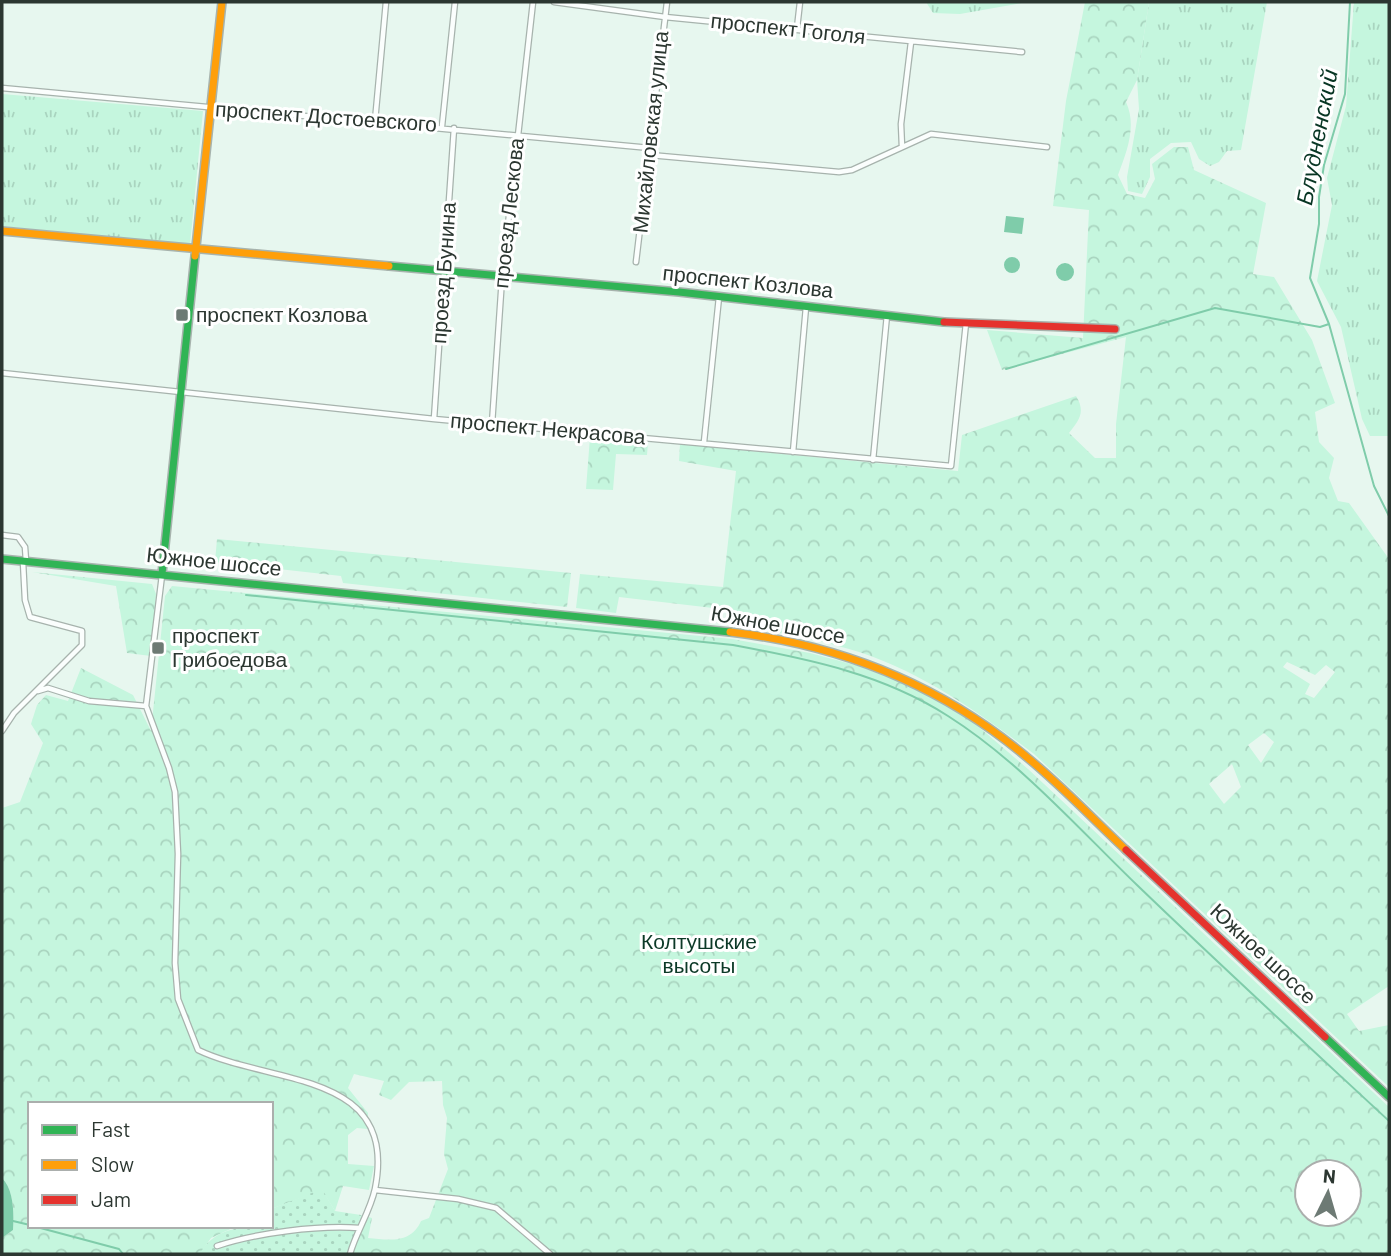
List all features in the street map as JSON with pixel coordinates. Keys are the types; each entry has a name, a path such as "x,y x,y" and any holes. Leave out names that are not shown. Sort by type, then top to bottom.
{"street":[{"path":"222,2 146,706 175,792 178,854 174,963 178,999 198,1050 324,1087 352,1103 369,1123 378,1142 375,1191 350,1254"},
{"path":"375,121 386,2"},
{"path":"442,126 455,2"},
{"name":"проезд Лескова","path":"492,424 502,278 533,2"},
{"name":"проспект Гоголя","path":"554,2 665,17 1022,52"},
{"name":"Михайловская улица","path":"636,262 667,2"},
{"path":"797,28 800,2"},
{"path":"902,147 901,124 911,41"},
{"name":"проспект Достоевского","path":"2,88 210,109 442,126 649,148"},
{"name":"проезд Бунина","path":"434,419 454,128"},
{"path":"650,155 839,172 852,170 932,134 1047,147"},
{"name":"проспект Козлова","path":"2,231 719,296 966,322 1080,330 1115,329"},
{"path":"704,442 719,296"},
{"path":"793,452 806,305"},
{"path":"873,460 887,314"},
{"name":"проспект Некрасова","path":"2,373 434,419 951,466 966,322"},
{"path":"2,535 18,537 24,547 25,600 30,617 82,631 82,645 14,713 2,731"},
{"name":"Южное шоссе","path":"2,559 733,632 831,650 921,685 977,719 1029,759 1389,1097"},
{"path":"37,691 48,688 89,701 146,706"},
{"path":"375,1191 458,1199 496,1208 550,1254"},
{"path":"217,1246 255,1234 337,1227 359,1228"}],"green space":[{"path":"926,2 1028,2 960,14 933,13"},
{"path":"1085,2 1149,2 1137,80 1126,102 1131,129 1118,175 1127,194 1145,198 1155,179 1152,164 1174,147 1188,147 1194,170 1266,203 1253,274 1274,277 1312,340 1335,403 1315,412 1319,442 1334,458 1329,478 1338,501 1349,503 1389,559 1389,986 1347,1014 1359,1031 1389,1025 1389,1087 1034,754 946,693 899,668 849,649 729,624 730,610 619,597 616,613 576,608 580,574 723,587 736,471 679,461 680,444 958,471 962,435 1076,396 1081,411 1069,433 1095,458 1116,458 1116,424 1126,337 1002,370 987,330 1083,338 1089,210 1053,206 1066,101","holes":["1287,662 1315,675 1326,665 1335,672 1314,698 1305,694 1310,684 1283,667","1264,733 1274,742 1261,763 1248,745","1232,764 1241,787 1224,804 1209,784"]},
{"path":"1149,2 1267,2 1241,150 1227,151 1219,162 1210,166 1199,159 1191,142 1171,143 1150,159 1150,177 1142,194 1128,191 1127,177 1139,109 1137,80"},
{"path":"1354,2 1389,2 1389,436 1370,436 1362,419 1341,327 1317,281 1332,205 1327,178 1346,106"},
{"path":"2,94 203,111 190,245 2,226"},
{"path":"590,437 648,443 647,455 616,454 613,490 586,489"},
{"path":"217,539 571,573 567,607 343,583 341,576 215,562"},
{"path":"32,572 152,584 156,594 151,656 127,653 116,586"},
{"name":"Колтушские высоты","path":"172,586 732,639 810,653 859,666 915,688 973,722 1028,769 1389,1107 1389,1254 348,1254 361,1215 372,1218 368,1238 399,1239 411,1234 421,1221 429,1218 448,1169 444,1154 447,1118 443,1105 442,1081 409,1082 391,1100 379,1095 384,1081 354,1074 348,1088 368,1113 368,1129 357,1128 348,1135 348,1164 374,1166 369,1190 343,1186 335,1211 322,1190 273,1208 273,1102 28,1102 28,1228 233,1228 211,1238 200,1254 2,1254 2,1238 13,1230 13,1216 11,1195 2,1178 2,808 20,802 43,743 31,724 37,705 46,695 68,701 81,668 133,695 151,731 165,596"},
{"path":"322,1189 335,1211 361,1215 348,1254 200,1254 213,1238 221,1233 240,1228 273,1228 273,1208"}],"shaded area":[{"path":"1006,216 1024,218 1022,234 1004,232"},
{"path":"1012,257 1018,259 1018,271 1012,273 1006,271 1004,265 1006,259"},
{"path":"1065,263 1071,266 1074,272 1071,278 1065,281 1059,278 1056,272 1059,266"},
{"path":"2,1178 11,1195 13,1230 2,1238"}],"waterway":[{"name":"Блудненский","path":"1350,2 1345,94 1324,165 1319,197 1319,224 1310,278 1329,324 1374,486 1389,516"},
{"path":"1006,369 1215,308 1320,327 1329,324"},
{"path":"246,595 733,645 844,670 898,689 948,716 1023,774 1168,915 1389,1121"},
{"path":"13,1221 28,1225"},
{"path":"40,1228 119,1249 123,1254"}],"traffic: fast":[{"path":"162,574 195,256"},
{"path":"389,266 679,292 944,322"},
{"path":"2,559 730,632"},
{"path":"1325,1037 1389,1097"}],"traffic: slow":[{"path":"195,256 222,2"},
{"path":"2,231 389,266"},
{"path":"730,632 811,647 889,673 926,690 962,710 1029,759 1126,850"}],"traffic: jam":[{"path":"944,322 1115,329"},
{"path":"1126,850 1325,1037"}],"place":[{"name":"проспект Козлова","path":"182,315"},
{"name":"проспект Грибоедова","path":"158,648"}]}
